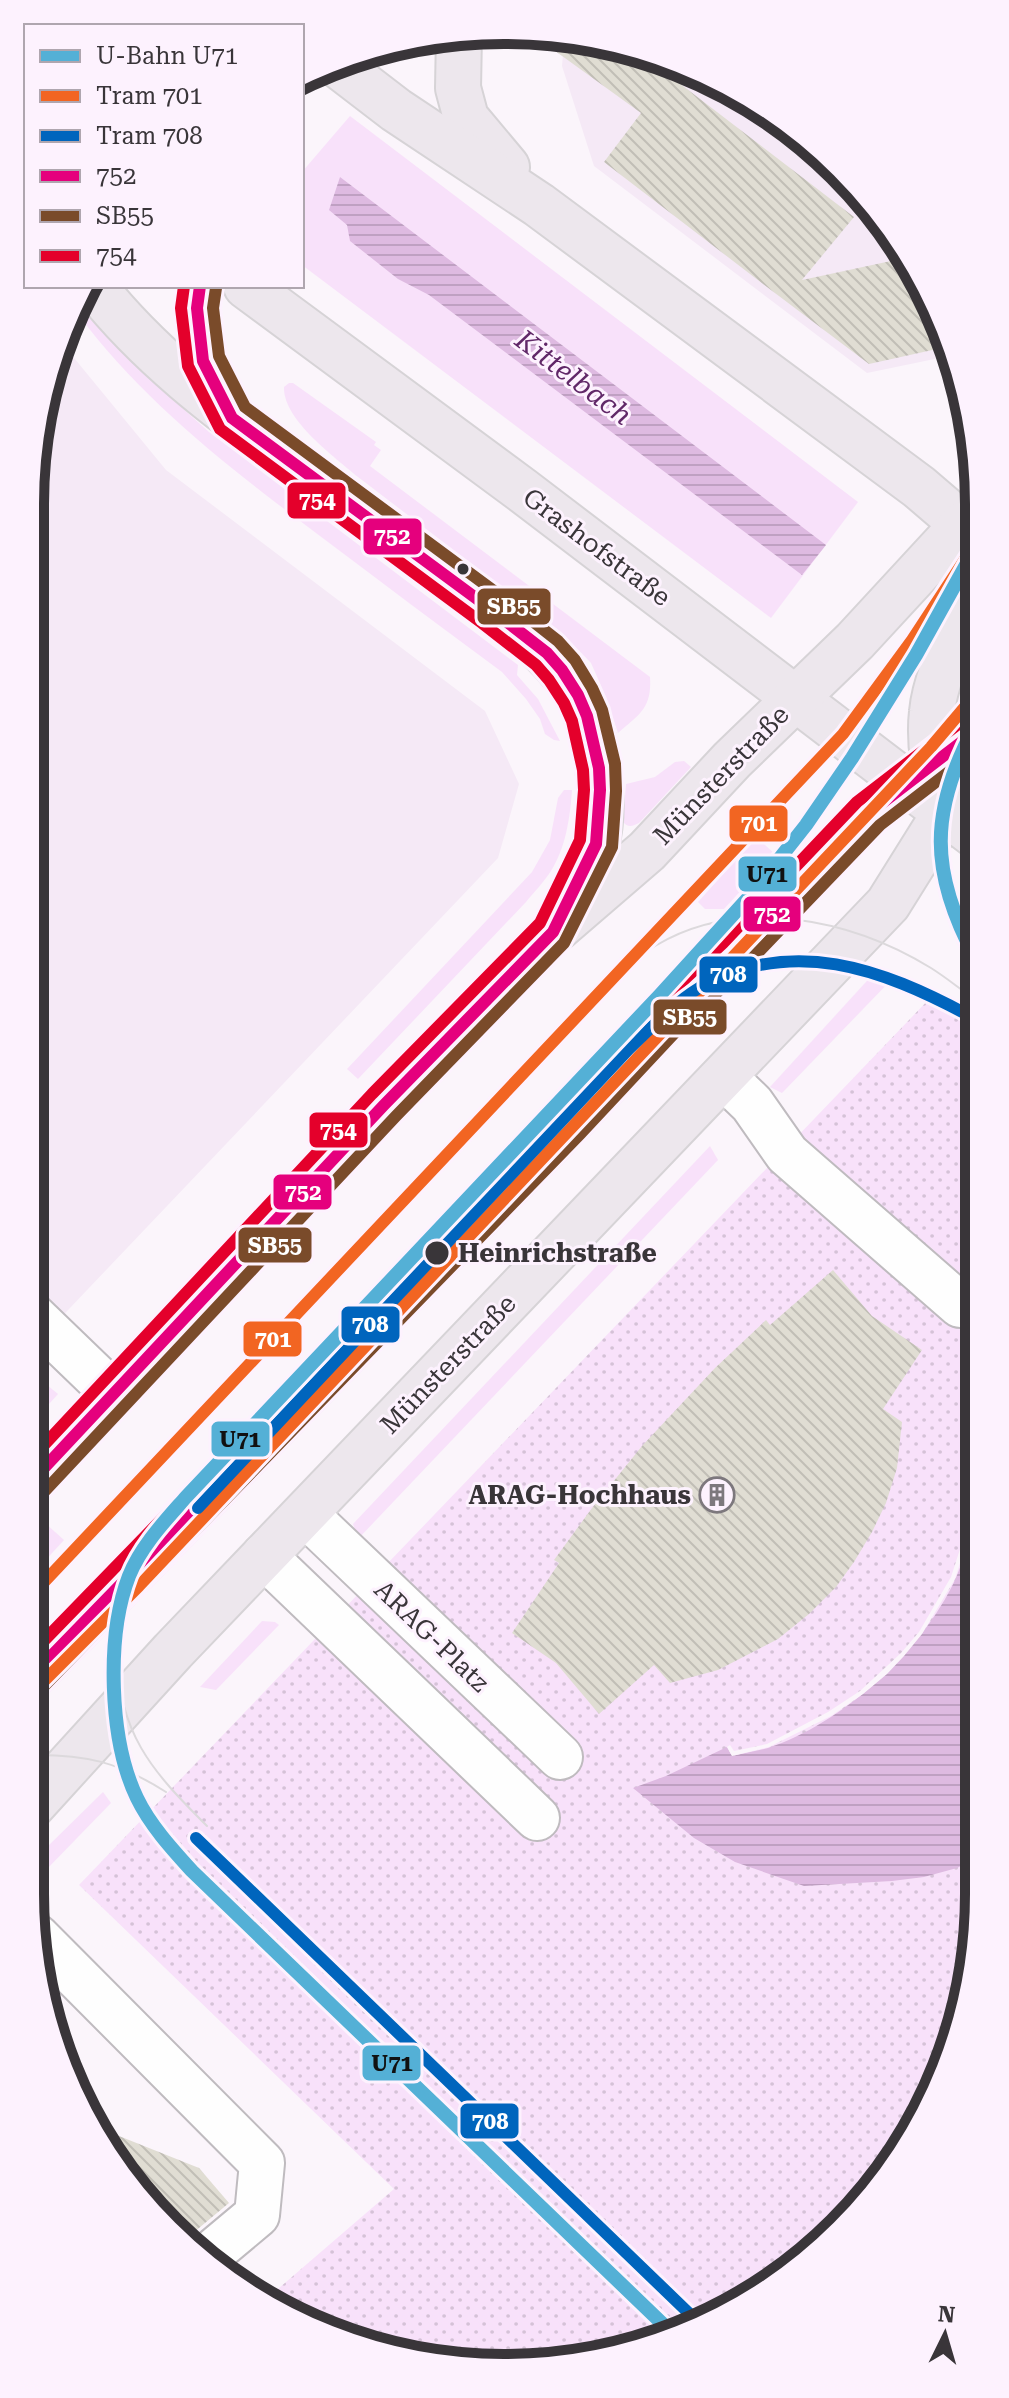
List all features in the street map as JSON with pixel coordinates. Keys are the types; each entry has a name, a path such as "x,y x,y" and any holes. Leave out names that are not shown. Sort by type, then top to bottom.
{"main road":[{"path":"459,47 458,88 466,118 539,205"},
{"path":"346,72 396,110 539,205 965,519"},
{"path":"200,288 197,308 203,361 232,418"},
{"name":"Grashofstraße","path":"249,288 522,490 796,699 920,773 960,824"},
{"path":"97,290 155,355 232,418 492,610 547,653 562,670 587,716 599,768 599,817 596,844 553,932"},
{"name":"Münsterstraße","path":"44,1468 384,1105 553,932 647,851 732,760 965,529"},
{"path":"920,773 935,691 965,614"},
{"name":"Münsterstraße","path":"44,1793 173,1651 724,1077 960,824"}],"lane":[{"path":"44,1664 869,813 965,739"},
{"path":"724,1077 752,1104 787,1154 960,1305"},
{"path":"44,1326 114,1394"},
{"name":"ARAG-Platz","path":"305,1514 560,1757"},
{"path":"264,1556 537,1818"},
{"path":"47,1947 262,2163 257,2215 214,2251"}],"shaded area":[{"path":"564,48 653,68 708,91 785,139 830,179 870,224 918,301 941,358 867,373 594,166 562,66"},
{"path":"350,116 858,502 771,618 304,267 304,170"},
{"path":"88,308 144,370 209,432 518,665 517,675 538,699 560,741 545,734 540,719 502,672 254,486 160,406 83,320"},
{"path":"69,352 166,470 485,711 519,784 498,858 44,1335 44,504 48,444"},
{"path":"289,383 376,442 374,445 381,450 370,466 650,677 649,696 643,710 618,733 591,663 561,632 358,477 312,437 286,400 284,387"},
{"path":"684,761 691,767 639,823 631,826 625,824 626,784 655,777 675,762"},
{"path":"564,790 572,790 568,822 564,842 548,875 358,1079 347,1069 532,872 550,840 558,798"},
{"path":"756,837 775,854 724,909 705,909 698,902"},
{"path":"876,971 893,978 782,1093 770,1087"},
{"path":"933,995 965,1011 965,1894 961,1954 941,2042 918,2097 870,2174 830,2219 785,2259 708,2307 653,2330 565,2350 504,2354 444,2350 356,2330 301,2307 274,2292 394,2189 79,1885"},
{"path":"710,1146 718,1160 358,1539 353,1524"},
{"path":"47,1385 58,1394 44,1410 44,1388"},
{"path":"44,1524 64,1540 44,1562"},
{"path":"262,1621 279,1625 216,1690 200,1687"},
{"path":"103,1792 111,1803 44,1872 44,1850"}],"water":[{"name":"Kittelbach","path":"340,177 826,545 802,575 429,295 398,279 350,241 347,225 329,210"},
{"path":"965,1551 965,1864 924,1877 804,1886 735,1862 694,1838 633,1788 727,1747 732,1756 768,1748 824,1722 877,1682 901,1658 941,1607"}],"pier":[{"path":"965,1530 965,1547 955,1579 922,1634 887,1674 831,1716 769,1747 732,1756 727,1747 730,1745 734,1751 767,1744 828,1712 860,1691 919,1632 951,1577"}],"building":[{"path":"549,46 624,60 671,75 854,217 802,280 894,260 918,301 938,349 869,364 604,162 641,113"},
{"name":"ARAG-Hochhaus","path":"833,1270 872,1316 922,1350 883,1409 902,1422 897,1468 886,1503 872,1532 836,1587 778,1639 718,1670 670,1683 654,1665 599,1714 556,1663 512,1633 559,1563 554,1560 642,1446 715,1368 766,1320 770,1325"},
{"path":"112,2133 199,2168 229,2203 193,2233 139,2174"}],"tram line":[{"name":"701","path":"44,1582 843,734 912,640 965,559"},
{"name":"701","path":"44,1681 139,1586 931,747 965,707"},
{"path":"599,993 647,951 688,930 723,921 759,918 831,926 866,937 931,968 965,992"},
{"name":"708","path":"198,1508 629,1049 689,994 734,972 768,963 802,961 836,964 870,972 936,998 965,1013"},
{"path":"44,1641 186,1497"},
{"path":"116,1650 124,1705 141,1748 169,1786 207,1826"},
{"path":"44,1755 101,1762 133,1773 166,1792"},
{"name":"708","path":"196,1838 691,2315"}],"metro line":[{"name":"U71","path":"664,2326 192,1871 162,1836 137,1798 121,1747 114,1688 117,1628 122,1600 134,1565 170,1515 750,896 806,825 852,758 916,655 965,567"},
{"name":"U71","path":"965,747 950,785 941,842 950,898 965,936"}],"transit line":[{"name":"754","path":"44,1445 372,1094 540,923 580,840 583,770 572,721 549,680 536,665 482,623 220,429 188,366 181,308 184,288"},
{"name":"752","path":"44,1468 384,1105 553,932 596,844 599,768 587,716 562,670 547,653 492,610 232,418 203,361 197,308 200,288"},
{"name":"SB55","path":"44,1492 396,1116 564,943 612,847 615,764 602,710 575,660 558,641 502,597 245,407 219,356 213,308 216,288"},
{"name":"754","path":"44,1641 857,802 965,719"},
{"name":"752","path":"44,1664 869,813 965,739"},
{"name":"SB55","path":"44,1686 682,1025 746,965 880,825 965,759"}],"place":[{"name":"Heinrichstraße","path":"437,1253"},
{"name":"ARAG-Hochhaus","path":"717,1495"}]}
